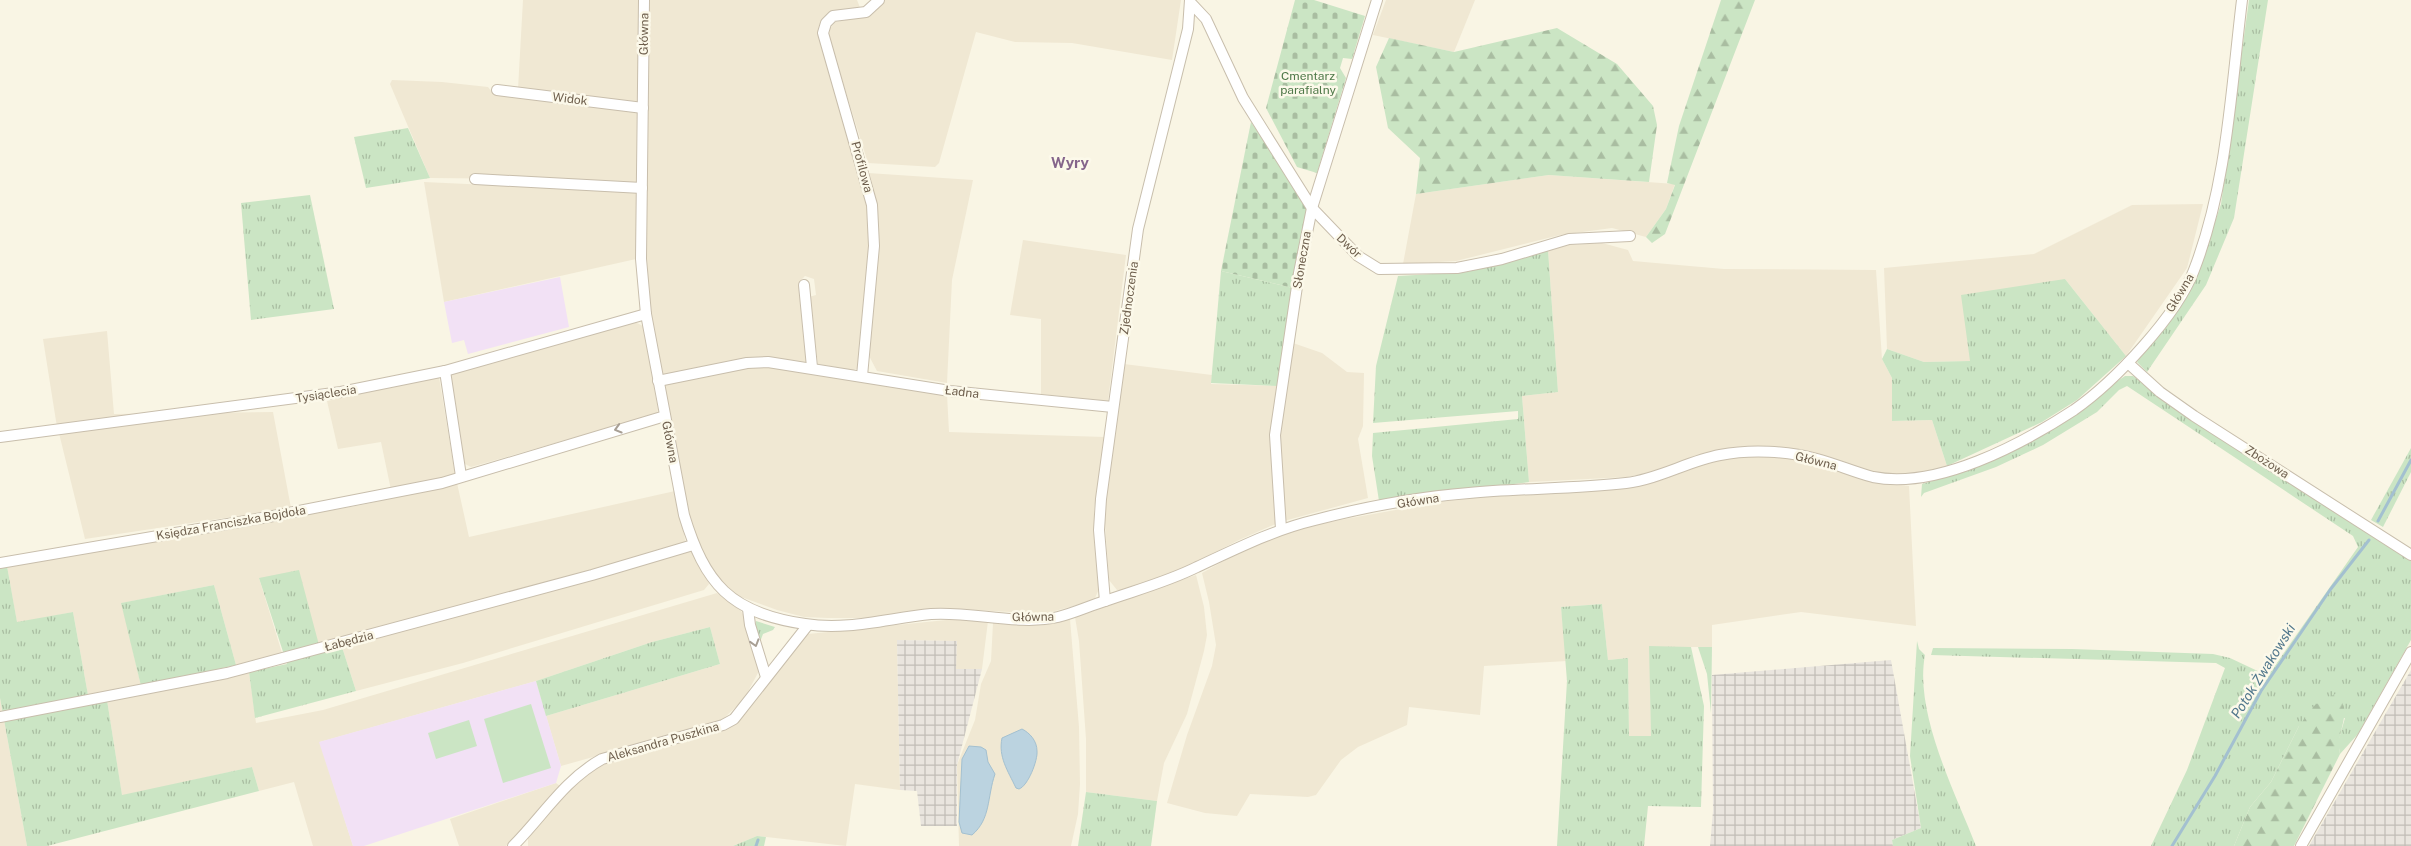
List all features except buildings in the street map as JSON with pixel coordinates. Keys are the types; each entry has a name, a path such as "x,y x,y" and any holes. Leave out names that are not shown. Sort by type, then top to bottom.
{"street":[{"name":"Główna","path":"644,0 641,259 646,314 658,381 684,514 693,545 720,590 748,608 779,619 808,625 851,626 943,614 1052,618 1168,580 1282,529 1364,510 1464,493 1632,483 1723,454 1768,452 1798,455 1892,480 1932,476 1990,455 2077,408 2128,363 2169,312 2193,274 2216,198 2242,0"},
{"name":"Profilowa","path":"862,376 874,246 872,205 823,33 826,23 833,16 866,12 879,0"},
{"name":"Słoneczna","path":"1282,529 1275,435 1299,273 1312,208 1377,0"},
{"name":"Dwór","path":"1190,1 1206,19 1243,98 1312,208 1358,256 1379,269 1457,268 1502,259 1569,239 1630,236"},
{"name":"Zjednoczenia","path":"1105,601 1099,530 1101,499 1138,229 1188,29 1190,1"},
{"name":"Widok","path":"498,90 643,108"},
{"path":"475,179 642,188"},
{"path":"804,285 812,367"},
{"name":"Tysiąclecia","path":"0,437 341,392 445,371 646,314"},
{"name":"Ładna","path":"658,381 747,363 768,362 812,367 950,391 1113,408"},
{"name":"Zbożowa","path":"2128,363 2160,392 2194,416 2411,555"},
{"path":"445,371 462,476"},
{"name":"Księdza Franciszka Bojdoła","path":"0,563 382,496 442,483 665,416"},
{"name":"Łabędzia","path":"0,717 236,671 554,585 693,545"},
{"path":"748,608 750,625 766,677"},
{"name":"Aleksandra Puszkina","path":"513,846 522,842 570,781 584,769 602,759 723,725 744,708 766,677 808,625"},
{"path":"2301,846 2411,652"}],"shaded area":[{"path":"523,0 639,0 639,104 518,89"},
{"path":"649,0 857,0 861,10 821,24 869,210 872,233 859,368 853,370 818,364 809,297 816,295 814,279 805,276 800,281 808,360 806,362 763,357 662,374 649,301 646,237"},
{"path":"883,0 1181,0 1172,60 1072,43 1015,42 976,32 939,163 935,167 868,163 827,32 835,22 868,16"},
{"path":"1386,0 1475,0 1454,52 1373,35"},
{"path":"392,80 442,82 488,87 492,92 637,109 636,185 551,179 430,178 390,84"},
{"path":"868,173 973,180 952,280 947,383 877,371 868,354 879,240"},
{"path":"1549,175 1675,184 1666,209 1646,237 1612,228 1560,235 1456,261 1403,264 1416,194"},
{"path":"424,182 636,192 636,259 444,302"},
{"path":"2203,204 2187,268 2126,356 2065,279 1970,361 1924,362 1887,349 1884,268 2034,254 2132,205"},
{"path":"1023,240 1126,255 1108,401 1041,394 1041,319 1010,315"},
{"path":"1602,243 1628,250 1633,261 1724,269 1876,270 1882,359 1892,378 1892,421 1932,420 1947,466 1910,475 1882,474 1766,449 1627,477 1529,482 1522,396 1558,392 1548,250 1569,245"},
{"path":"560,277 569,327 468,354 464,340 452,343 444,302"},
{"path":"635,322 643,326 658,409 657,414 471,467 463,463 449,379 452,373"},
{"path":"107,331 114,414 273,412 291,508 85,539 56,421 43,339"},
{"path":"1293,343 1322,353 1347,372 1364,373 1363,426 1358,439 1368,498 1284,521 1279,434"},
{"path":"1124,364 1212,375 1211,384 1278,386 1278,523 1188,566 1124,590 1117,590 1109,580 1104,509"},
{"path":"768,365 947,394 949,432 1105,437 1094,510 1094,537 1099,589 1095,598 1088,602 1044,614 960,609 874,618 828,618 804,617 777,610 733,594 723,586 698,544 691,522 664,387 667,382 747,366"},
{"path":"439,377 455,474 391,490 381,442 338,449 327,401"},
{"path":"1738,457 1785,457 1866,480 1909,486 1916,626 1801,612 1712,625 1712,647 1650,647 1651,736 1629,736 1628,658 1608,660 1602,604 1561,607 1567,661 1484,666 1480,715 1409,707 1407,725 1358,747 1341,760 1316,795 1308,797 1250,794 1237,816 1205,813 1167,803 1187,735 1212,666 1216,645 1202,573 1247,548 1307,526 1467,497 1626,487 1707,461"},
{"path":"457,483 469,537 675,491 686,544 319,646 259,578 282,653 236,665 214,585 122,603 141,686 88,695 73,612 17,623 7,566 362,505"},
{"path":"691,550 709,584 704,590 463,663 356,691 342,647"},
{"path":"1196,575 1204,607 1207,635 1187,714 1164,763 1157,801 1086,792 1086,739 1079,641 1075,617"},
{"path":"717,593 741,611 744,616 759,671 744,699 721,721 561,766 546,716 720,664 710,627 652,642 536,681 320,742 353,846 313,846 294,782 259,791 252,767 122,796 107,700 249,672 256,723 323,710"},
{"path":"956,619 988,621 982,669 955,669 956,641 897,640 900,790 855,784 846,846 757,836 733,846 528,846 528,836 576,780 603,763 726,727 801,638 808,634"},
{"path":"1070,619 1079,727 1080,784 1078,814 1071,846 959,846 957,765 975,720 981,684 991,661 993,623 1043,623"},
{"path":"897,640 957,641 956,669 982,669 957,765 957,826 921,826 917,791 900,790"},
{"path":"1891,660 1921,828 1892,840 1893,846 1710,846 1713,811 1712,675"},
{"path":"2411,670 2411,846 2309,846 2390,706"},
{"path":"536,681 561,766 556,783 364,846 353,846 319,742"},
{"path":"0,698 27,846 0,846"},
{"path":"556,783 560,786 506,846 459,846 450,819"}],"green space":[{"name":"Cmentarz parafialny","path":"1295,0 1314,0 1365,16 1352,59 1343,58 1340,68 1346,78 1317,173 1297,167 1266,108"},
{"path":"1721,0 1755,0 1665,234 1652,243 1646,237 1666,209 1675,185 1667,183 1679,126"},
{"path":"2249,0 2268,0 2234,218 2206,285 2147,372 2137,362 2197,276 2221,204"},
{"path":"1557,28 1617,64 1653,106 1657,125 1649,182 1549,175 1416,194 1420,158 1388,128 1376,67 1389,38 1454,52"},
{"path":"1251,122 1309,209 1293,288 1221,271"},
{"path":"408,128 430,178 366,188 354,137"},
{"path":"310,195 334,309 251,320 241,203"},
{"path":"1548,250 1558,392 1522,396 1529,482 1379,501 1372,456 1373,433 1518,419 1518,411 1373,423 1376,366 1398,276 1467,272"},
{"path":"1221,271 1293,288 1278,386 1211,383"},
{"path":"2065,279 2126,356 2077,400 2042,422 1947,466 1932,420 1892,421 1892,378 1882,359 1887,349 1924,362 1970,361 1961,295"},
{"path":"2125,376 2133,376 2411,560 2411,640 2358,734 2340,754 2338,742 2345,718 2299,726 2271,782 2250,807 2234,846 2151,846 2187,770 2225,668 2216,663 1931,655 1933,648 2072,649 2213,654 2230,658 2264,674 2269,674 2358,547 2353,536 2127,386 2119,390 2097,412 2043,445 1996,467 1924,493 1921,497 1922,484 1966,471 2021,446"},
{"path":"2411,448 2411,472 2383,527 2371,520"},
{"path":"7,566 17,622 73,612 88,695 107,700 122,795 252,767 259,791 47,846 27,846 0,698 0,568"},
{"path":"299,570 319,645 342,647 356,691 255,718 249,672 287,664 259,578"},
{"path":"214,585 236,665 141,686 121,603"},
{"path":"1602,604 1608,660 1628,658 1629,736 1651,736 1649,646 1691,647 1704,706 1701,807 1648,806 1644,846 1557,846 1567,681 1561,607"},
{"path":"756,621 775,627 773,630 763,634 760,642 755,626"},
{"path":"710,627 720,664 546,716 536,681 652,642"},
{"path":"1917,641 1919,649 1925,655 1923,678 1925,702 1938,752 1976,846 1893,846 1892,840 1921,828 1910,756"},
{"path":"1698,647 1712,647 1711,713 1707,674"},
{"path":"2337,693 2344,709 2339,745 2340,754 2294,846 2234,846 2250,807 2271,782 2299,726 2315,705"},
{"path":"531,704 551,768 503,783 484,719"},
{"path":"469,720 477,746 436,759 428,733"},
{"path":"1086,792 1157,801 1151,846 1078,846"},
{"path":"757,836 766,837 764,846 733,846"}],"water":[{"path":"1022,729 1034,741 1037,747 1037,755 1029,778 1019,789 1016,788 1004,764 1001,745 1002,738"},
{"path":"969,746 981,747 986,750 988,762 995,774 986,815 972,835 962,833 959,822 962,759"}],"waterway":[{"name":"Potok Żwakowski","path":"2378,521 2411,460"},
{"name":"Potok Żwakowski","path":"2172,846 2215,776 2261,691 2330,590 2369,540"},
{"path":"756,846 758,840"}],"district":[{"name":"Wyry","path":"1070,163"}]}
